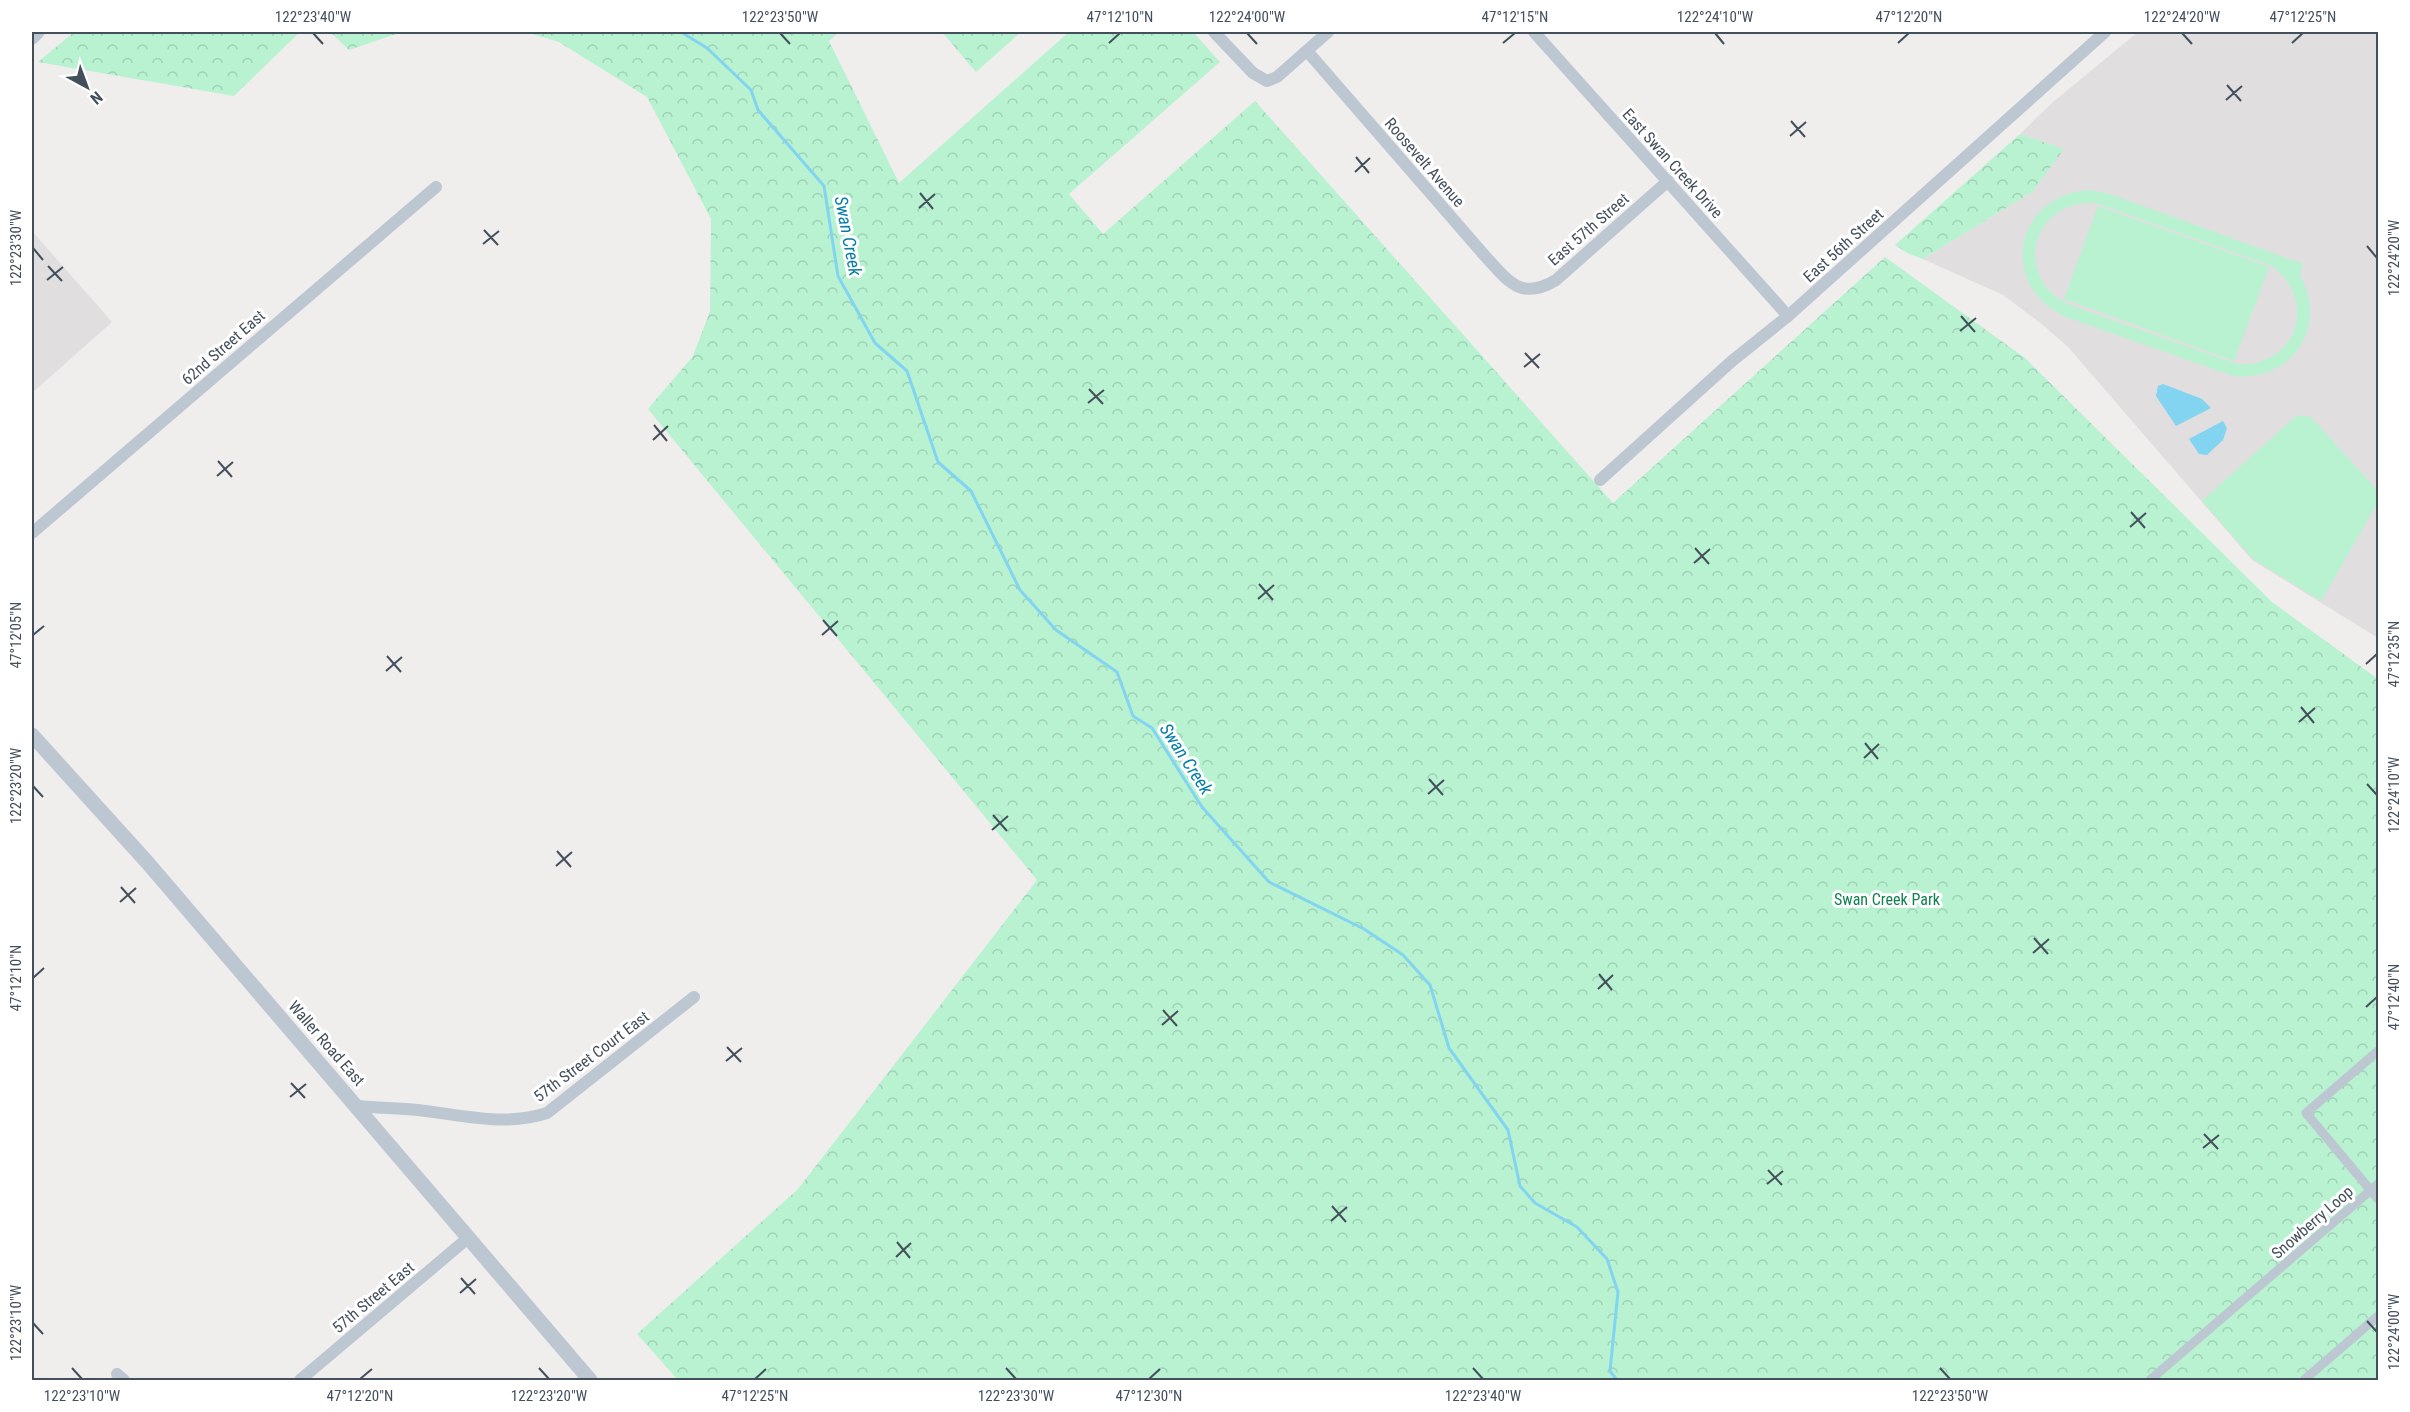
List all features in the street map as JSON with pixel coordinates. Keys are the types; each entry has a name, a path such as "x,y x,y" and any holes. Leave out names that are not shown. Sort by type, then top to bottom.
{"street":[{"path":"32,37 37,32"},
{"path":"1214,32 1261,79 1272,80 1328,32"},
{"name":"East Swan Creek Drive","path":"1534,32 1788,316"},
{"name":"East 56th Street","path":"1600,480 1732,361 1788,316 2105,32"},
{"name":"Roosevelt Avenue","path":"1307,51 1485,256 1507,279 1523,289"},
{"name":"East 57th Street","path":"1523,289 1540,289 1556,280 1668,181"},
{"name":"62nd Street East","path":"32,533 436,187"},
{"name":"Waller Road East","path":"32,735 147,862 590,1380"},
{"name":"57th Street Court East","path":"358,1106 415,1110 502,1121 528,1120 547,1113 694,997"},
{"name":"Snowberry Loop","path":"2150,1380 2375,1187 2306,1113 2379,1051"},
{"path":"2375,1187 2379,1199"},
{"name":"57th Street East","path":"300,1380 468,1238"},
{"path":"2304,1380 2379,1316"}],"shaded area":[{"path":"2138,32 2378,32 2378,638 2252,560 2069,348 2043,325 2003,295 1923,259 2032,192 2063,149 2020,134 2053,102"},
{"path":"32,231 112,322 32,393"}],"green space":[{"path":"74,32 300,32 234,96 38,62"},
{"path":"330,32 402,32 349,50"},
{"name":"Swan Creek Park","path":"525,32 839,32 829,41 899,183 1069,32 1193,32 1220,62 1069,194 1103,234 1255,101 1613,503 1885,257 2025,358 2272,602 2378,679 2378,1380 678,1380 637,1334 798,1189 1037,880 648,409 693,356 710,311 711,219 647,97 559,42"},
{"path":"942,32 1021,32 976,72"},
{"path":"2020,134 2064,149 2032,192 1923,259 1895,245"},
{"path":"2089,190 2110,194 2303,264 2300,275 2308,295 2310,314 2307,331 2299,347 2288,360 2272,370 2254,376 2233,376 2066,317 2044,303 2030,285 2023,265 2023,244 2031,224 2044,208 2064,196","holes":["2096,203 2272,266 2286,280 2295,297 2297,313 2294,330 2286,344 2274,355 2257,362 2237,364 2070,305 2052,293 2040,277 2035,260 2037,242 2044,226 2057,213 2074,205"]},
{"path":"2098,206 2269,267 2234,361 2064,299"},
{"path":"2297,415 2311,417 2378,491 2378,502 2321,601 2253,559 2202,501"}],"water":[{"path":"2163,384 2202,399 2211,408 2176,426 2156,396 2158,386"},
{"path":"2223,421 2227,428 2223,440 2207,455 2199,454 2189,439"}],"waterway":[{"name":"Swan Creek","path":"681,32 707,48 751,90 758,110 824,186 838,276 875,343 907,371 938,462 971,491 1020,590 1056,630 1117,672 1133,716 1152,728 1202,807 1269,882 1364,929 1403,955 1430,985 1449,1048 1508,1130 1520,1186 1535,1203 1577,1227 1607,1259 1618,1292 1610,1371 1617,1380"}]}
